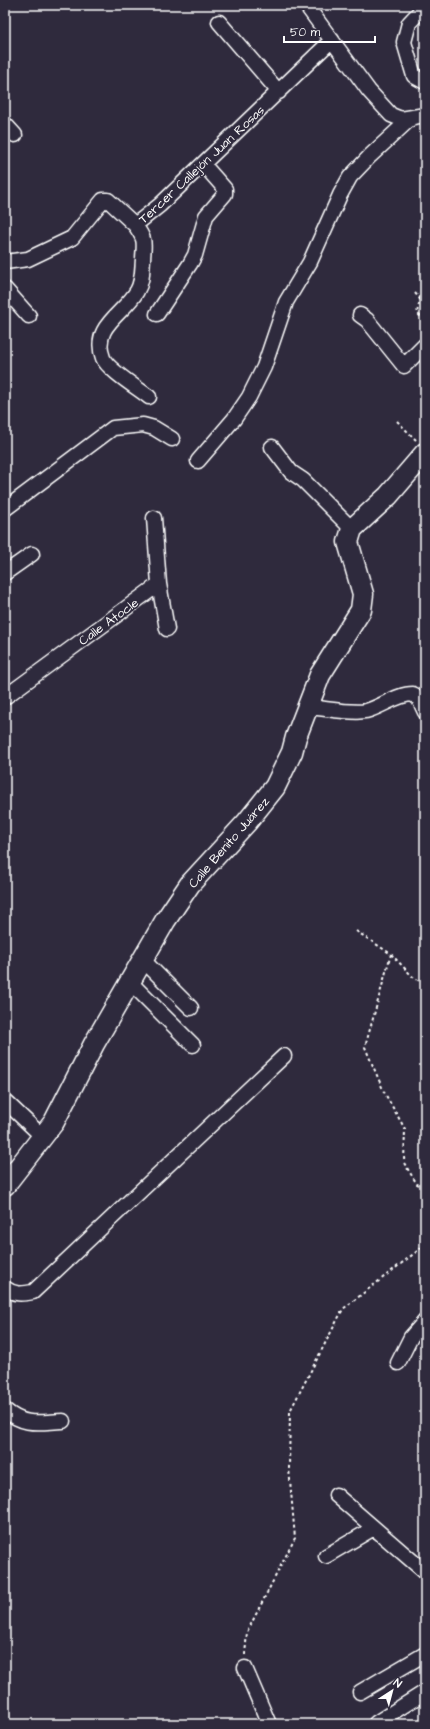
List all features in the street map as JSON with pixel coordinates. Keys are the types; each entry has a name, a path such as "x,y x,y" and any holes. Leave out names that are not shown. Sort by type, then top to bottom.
{"street":[{"path":"306,5 380,104 390,115 401,119 425,116"},
{"path":"425,6 409,23 404,42 414,76 425,82"},
{"path":"219,22 279,92"},
{"name":"Tercer Callejón Juan Rosas","path":"5,262 28,259 72,238 104,200 108,200 135,225 160,205 332,40"},
{"path":"198,460 234,419 249,397 264,367 286,302 310,262 340,195 350,177 364,161 411,118"},
{"path":"5,124 15,136"},
{"path":"157,314 195,255 206,216 225,194 225,189 203,164"},
{"path":"135,225 145,240 142,279 137,292 103,330 101,339 103,358 110,366 149,397"},
{"path":"5,289 29,316"},
{"path":"360,315 367,320 404,366 425,344"},
{"path":"5,509 114,428 143,425 154,428 172,439"},
{"path":"272,447 291,472 303,480 352,529 388,496 422,449"},
{"path":"154,518 159,584 167,629"},
{"name":"Calle Benito Juárez","path":"5,1185 44,1137 54,1122 94,1044 165,921 190,884 248,822 275,786 292,752 307,707 324,666 361,610 363,594 348,542 352,529"},
{"path":"5,573 32,554"},
{"name":"Calle Atocle","path":"5,697 159,584"},
{"path":"307,707 364,711 381,706 406,694 413,694 419,699 425,712"},
{"path":"143,960 191,1008"},
{"path":"130,982 193,1045"},
{"path":"5,1288 11,1292 20,1294 32,1292 284,1056"},
{"path":"5,1101 44,1137"},
{"path":"398,1363 411,1337 425,1321"},
{"path":"5,1410 16,1419 26,1423 63,1420"},
{"path":"336,1495 425,1572"},
{"path":"326,1556 374,1528"},
{"path":"360,1692 425,1654"},
{"path":"245,1668 269,1724"},
{"path":"376,1723 425,1692"}],"path":[{"path":"414,293 420,299 417,313 425,320"},
{"path":"397,421 422,449"},
{"path":"356,931 391,954 413,977 425,984"},
{"path":"391,954 365,1048 384,1092 405,1129 404,1162 418,1184 425,1187"},
{"path":"245,1668 247,1632 295,1538 289,1468 290,1411 343,1309 425,1245"}]}
